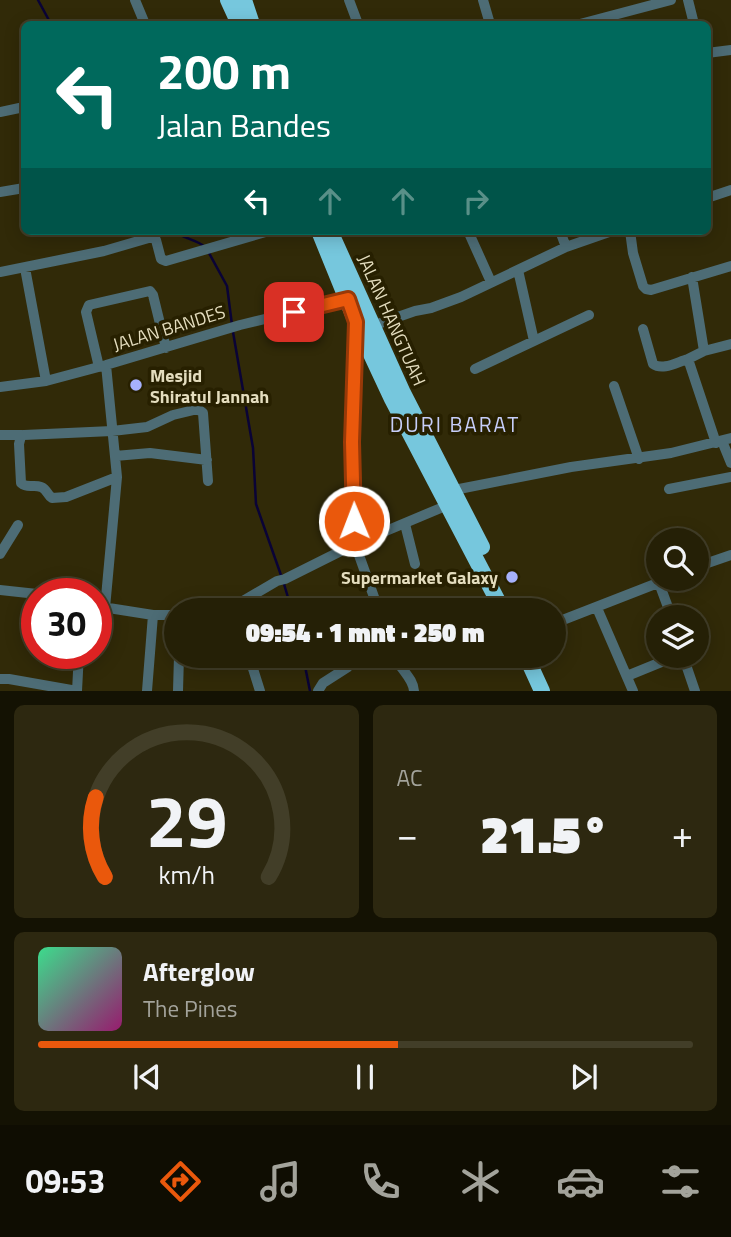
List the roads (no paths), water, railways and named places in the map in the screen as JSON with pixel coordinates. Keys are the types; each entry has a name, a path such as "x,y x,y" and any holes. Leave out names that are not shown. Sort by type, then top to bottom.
{"highway":[{"path":"228,0 238,21"},
{"path":"248,1 251,21"},
{"name":"JALAN HANGTUAH","path":"322,235 333,251 364,324"},
{"name":"JALAN HANGTUAH","path":"331,235 348,299 403,393 497,598"},
{"name":"JALAN HANGTUAH","path":"451,498 508,598"},
{"path":"531,668 542,691"},
{"path":"542,668 553,691"}],"street":[{"path":"135,0 144,21"},
{"path":"349,0 358,21"},
{"path":"483,0 487,21"},
{"path":"593,21 671,0"},
{"path":"688,0 693,21"},
{"path":"711,52 731,50"},
{"path":"0,112 21,108"},
{"path":"0,192 21,188"},
{"path":"711,197 731,190"},
{"path":"0,272 104,251 152,237 156,240 164,261 255,235"},
{"path":"470,235 491,282"},
{"path":"561,235 566,247"},
{"path":"374,598 355,544 352,442 364,324 461,297 566,247 600,235"},
{"path":"631,235 633,253 645,288 651,290 731,266"},
{"path":"25,268 46,381"},
{"path":"518,270 534,341"},
{"path":"692,277 704,351"},
{"path":"105,578 117,477 102,366 86,312 89,305 147,290 152,292 166,348"},
{"name":"JALAN BANDES","path":"0,385 46,381 240,325 348,299"},
{"path":"475,369 589,315"},
{"path":"643,329 655,366 661,367 731,344"},
{"path":"688,359 731,463"},
{"path":"614,386 639,458"},
{"path":"0,435 147,427 173,415 200,409 203,413 208,481"},
{"path":"22,435 19,444 21,483 27,487 43,487 52,498 66,497 117,477"},
{"path":"252,598 280,580 355,544 405,524 451,498 558,469 671,453 723,440"},
{"path":"115,456 150,453 207,460"},
{"path":"668,489 731,477"},
{"path":"405,524 415,564"},
{"path":"0,554 18,525"},
{"path":"709,563 731,555"},
{"path":"566,619 646,588"},
{"path":"0,590 21,592"},
{"path":"597,608 633,691"},
{"path":"112,609 164,615"},
{"path":"147,691 153,615"},
{"path":"178,691 179,668"},
{"path":"253,668 260,691"},
{"path":"318,691 323,682 347,668"},
{"path":"401,668 411,679 414,691"},
{"path":"627,676 647,668"},
{"path":"686,668 695,691"},
{"path":"0,680 9,679 77,691 78,669"}],"waterway":[{"path":"38,0 49,21"},
{"path":"181,235 205,247"},
{"path":"209,253 227,286 232,325"},
{"path":"233,332 253,448 256,504 282,578"},
{"path":"284,584 288,598"},
{"path":"305,668 310,691"}],"place":[{"name":"Mesjid Shiratul Jannah","path":"136,385"},
{"name":"Supermarket Galaxy","path":"512,577"}],"district":[{"name":"DURI BARAT","path":"455,424"}]}
